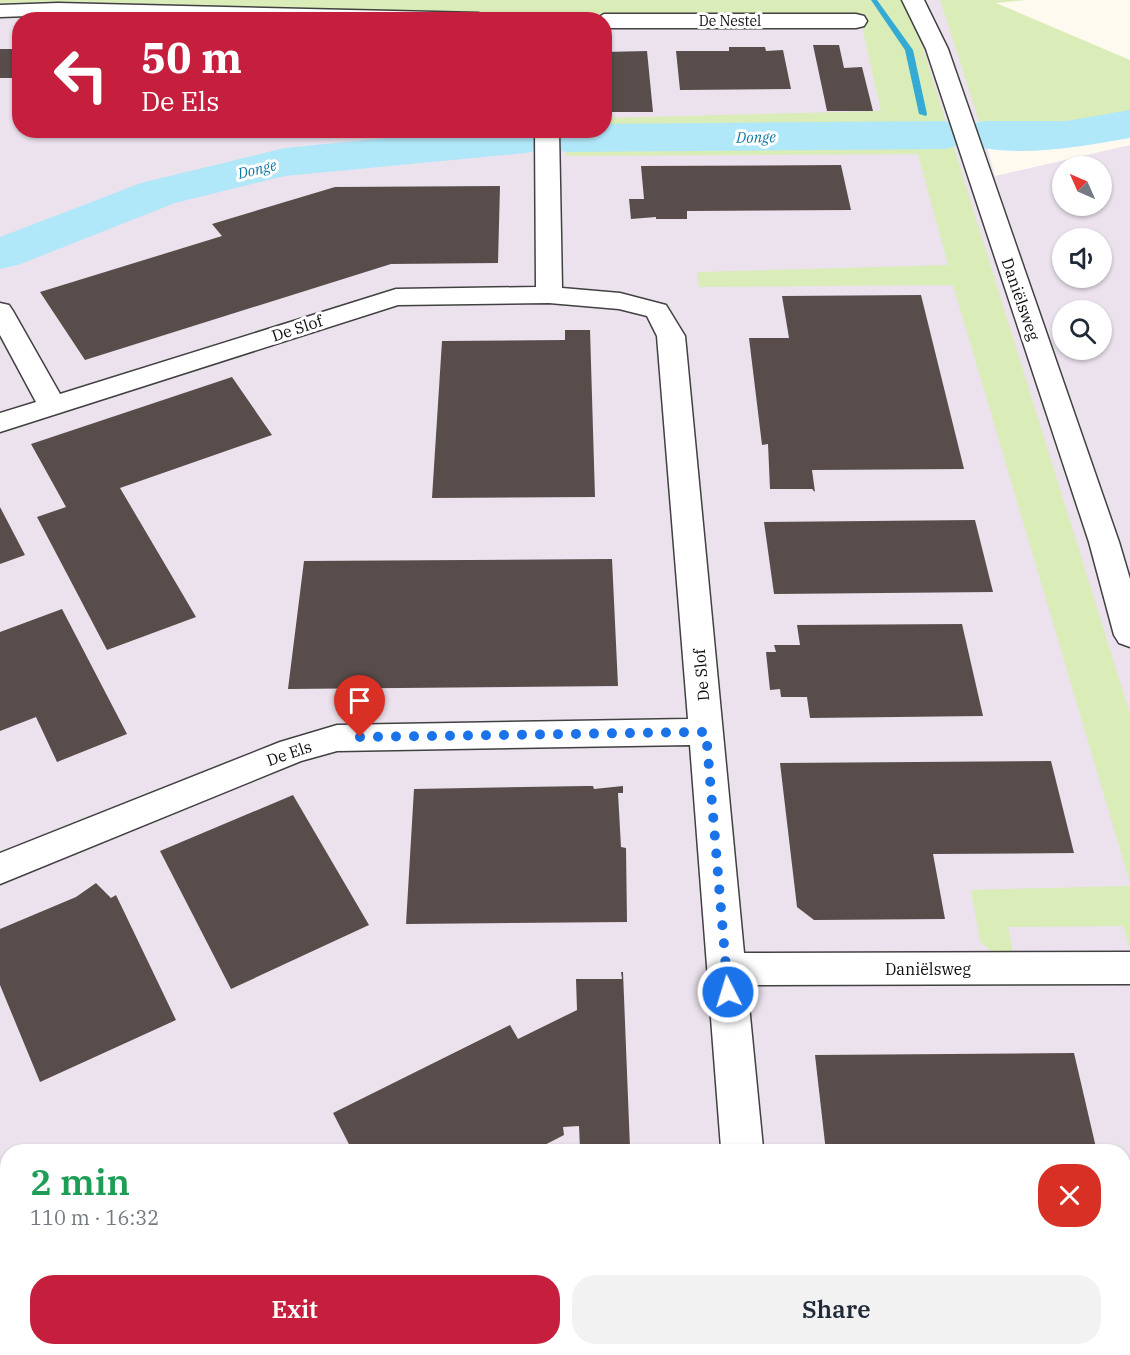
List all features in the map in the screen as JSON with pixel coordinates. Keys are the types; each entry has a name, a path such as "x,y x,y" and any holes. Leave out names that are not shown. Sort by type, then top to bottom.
{"street":[{"name":"Daniëlsweg","path":"913,0 937,49 1104,542 1130,635"},
{"path":"0,11 168,12"},
{"name":"De Nestel","path":"612,21 856,21"},
{"path":"547,138 549,295"},
{"name":"De Slof","path":"0,423 396,297 549,295 620,301 657,311 671,336 742,1144"},
{"path":"0,311 53,406"},
{"name":"De Els","path":"0,869 292,751 337,738 706,732"},
{"name":"Daniëlsweg","path":"726,969 1130,968"}],"shaded area":[{"path":"0,0 946,0 995,176 1052,163 1052,216 1112,216 1112,156 1082,156 1130,145 1130,1144 0,1144"}],"green space":[{"path":"0,0 908,0 1130,714 1130,883 953,285 699,287 697,272 948,265 918,154 566,156 567,138 612,138 612,118 881,111 859,13 454,12 82,2 0,3"},
{"path":"940,0 1027,0 996,3 1130,60 1130,121 1051,136 984,136"},
{"path":"1130,886 1130,951 1123,926 1008,927 1013,954 994,953 980,942 971,890"}],"building":[{"path":"813,45 839,45 844,68 862,67 873,111 827,111"},
{"path":"729,47 765,47 766,51 783,50 791,89 680,90 676,51 729,51"},
{"path":"0,49 12,49 12,78 0,78"},
{"path":"647,51 653,112 612,112 612,52"},
{"path":"841,165 851,210 687,211 687,219 656,219 656,217 631,219 629,199 644,199 641,166"},
{"path":"500,186 498,263 391,264 85,360 40,292 222,236 212,224 335,187"},
{"path":"921,295 964,469 812,470 815,492 812,489 770,489 768,444 762,445 749,338 789,338 782,296"},
{"path":"565,330 590,330 595,497 432,498 442,341 565,340"},
{"path":"232,377 272,435 120,488 196,617 107,650 37,517 66,507 31,444"},
{"path":"0,507 25,555 0,564"},
{"path":"975,520 993,592 774,594 764,522"},
{"path":"612,559 618,686 288,689 304,561"},
{"path":"62,609 127,734 57,762 36,717 0,731 0,632"},
{"path":"962,624 983,716 810,718 807,697 781,697 780,689 770,690 766,652 776,652 774,645 800,645 797,625"},
{"path":"1051,761 1074,853 933,854 945,919 814,920 797,907 780,763"},
{"path":"593,786 594,789 623,786 623,793 618,793 621,847 626,848 627,922 406,924 414,789"},
{"path":"293,795 369,925 231,989 160,851"},
{"path":"96,883 111,898 116,895 176,1020 40,1082 0,985 0,929 76,897"},
{"path":"621,972 623,972 630,1144 580,1144 579,1126 563,1127 564,1135 547,1144 349,1144 333,1113 510,1025 518,1039 577,1010 576,979 622,979"},
{"path":"1074,1053 1095,1144 825,1144 815,1055"}],"waterway":[{"path":"874,0 909,50 923,114"},
{"name":"Donge","path":"984,135 1066,135 1130,124"},
{"name":"Donge","path":"612,138 945,135"},
{"name":"Donge","path":"0,254 158,193 285,162 526,139"}],"route":[{"path":"360,737 706,732 728,992"}]}
